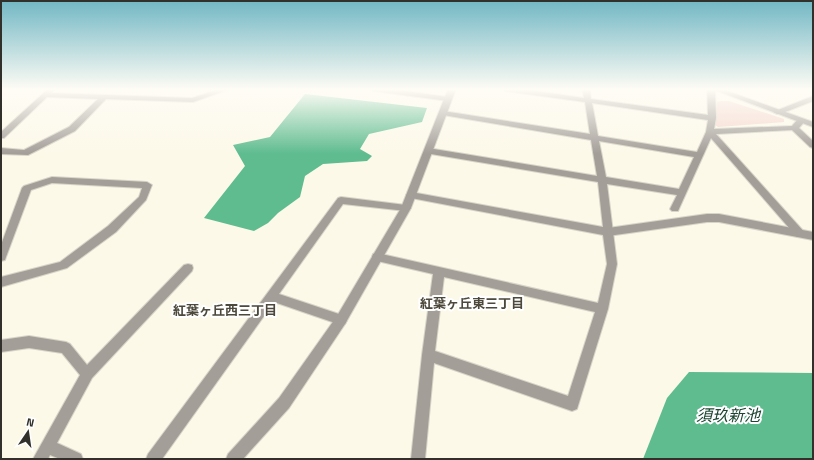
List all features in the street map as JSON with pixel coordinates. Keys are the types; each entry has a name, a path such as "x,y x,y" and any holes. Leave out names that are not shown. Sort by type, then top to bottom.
{"street":[{"path":"1,136 29,110"},
{"path":"1,151 25,153 72,129 91,110"},
{"path":"428,355 572,404 602,309 612,264 602,181 590,110"},
{"path":"657,110 712,118"},
{"path":"675,209 710,132 711,110"},
{"path":"773,110 813,125"},
{"path":"777,112 781,110"},
{"path":"234,459 284,403 341,320 406,208 443,113 700,154"},
{"path":"710,132 794,128 801,121"},
{"path":"794,128 813,145"},
{"path":"710,132 802,234"},
{"path":"428,151 602,181 682,193"},
{"path":"1,257 6,235 27,188 52,180 147,185 143,198 112,229 63,265 1,282"},
{"path":"412,195 608,232 707,218 719,218 813,236"},
{"path":"153,459 341,200 406,208"},
{"path":"377,257 602,309"},
{"path":"40,459 87,374 188,268"},
{"path":"418,459 428,355 439,272"},
{"path":"271,296 341,320"},
{"path":"1,346 29,342 66,348 87,374"},
{"path":"48,446 76,459"}],"shaded area":[{"path":"716,110 758,110 784,119 784,122 718,127 715,125"}],"water":[{"path":"292,110 426,110 422,122 369,134 360,149 372,156 367,161 323,164 305,176 300,197 278,213 268,223 254,231 204,218 245,166 233,145 270,137"},
{"name":"須玖新池","path":"689,372 813,373 813,459 643,459 667,398"}],"district":[{"name":"紅葉ヶ丘東三丁目","path":"472,303"},
{"name":"紅葉ヶ丘西三丁目","path":"225,310"}]}
